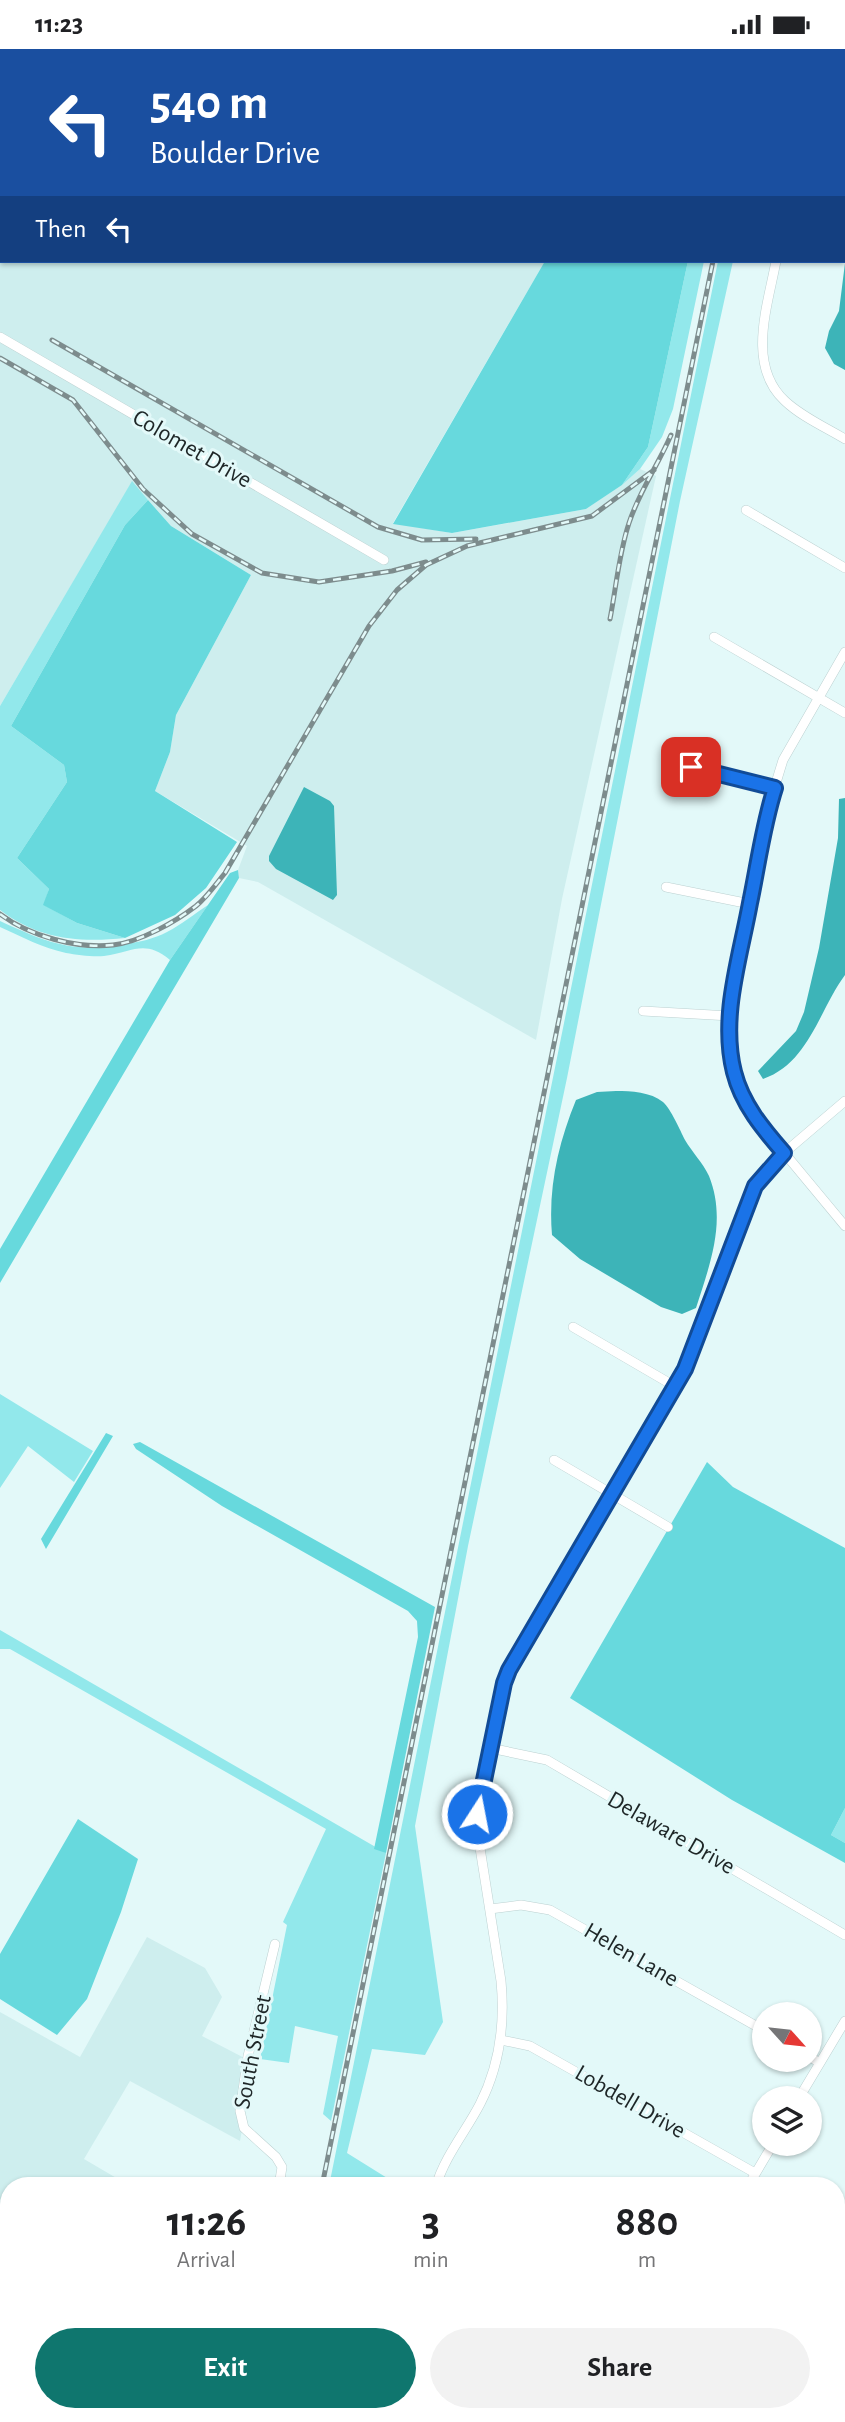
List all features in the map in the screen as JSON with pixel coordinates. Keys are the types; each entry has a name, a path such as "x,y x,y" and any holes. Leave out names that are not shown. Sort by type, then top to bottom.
{"street":[{"path":"776,263 761,339 764,362 774,387 784,400 800,413 845,439"},
{"name":"Colomet Drive","path":"0,337 384,560"},
{"path":"746,510 845,568"},
{"path":"714,637 845,713"},
{"path":"845,652 783,760 750,904 730,1016 729,1045 740,1088 752,1114 845,1226"},
{"path":"691,767 775,788"},
{"path":"666,887 750,904"},
{"path":"643,1011 730,1016"},
{"path":"440,2177 481,2102 501,2040 502,1991 477,1814 504,1683 509,1670 676,1387 694,1351 755,1186 784,1153 845,1101"},
{"path":"573,1327 676,1387"},
{"path":"554,1460 668,1527"},
{"name":"Delaware Drive","path":"490,1748 547,1760 845,1935"},
{"name":"Helen Lane","path":"490,1909 521,1905 550,1910 752,2024"},
{"name":"South Street","path":"275,1944 248,2056 240,2111 244,2128 282,2167 280,2177"},
{"path":"822,2060 845,2021"},
{"name":"Lobdell Drive","path":"501,2040 530,2046 755,2173"},
{"path":"753,2177 766,2156"}],"shaded area":[{"path":"0,263 544,263 393,523 452,533 542,517 586,509 622,485 640,469 656,476 562,899 536,1040 258,882 239,878 238,870 247,846 155,791 170,752 176,715 251,575 171,526 132,482 0,706"},
{"path":"544,263 688,263 648,447 622,485 586,509 452,533 393,524"},
{"path":"688,263 704,263 673,409 662,437 640,469 622,485 648,447"},
{"path":"718,263 733,263 680,501 567,1078 468,1546 415,1826 443,2022 425,2055 372,2049 347,2153 386,2177 331,2177"},
{"path":"845,263 845,370 834,364 825,348 829,331 839,311"},
{"path":"132,481 148,500 125,525 11,726 64,765 67,782 17,858 49,889 44,905 77,923 125,938 91,940 60,937 29,927 0,910 0,706"},
{"path":"148,500 171,526 251,575 176,715 170,752 155,791 237,842 206,888 175,915 125,938 77,923 43,905 49,889 17,858 67,782 64,765 11,726 125,525"},
{"path":"304,787 334,806 337,895 333,900 276,869 269,861 269,856"},
{"path":"845,798 845,975 812,1034 792,1061 763,1079 758,1071 796,1031 804,1012 819,948 838,838 839,799"},
{"path":"238,870 239,878 0,1283 0,1249 170,960 230,873"},
{"path":"208,905 170,960 146,948 104,956 66,953 0,927 0,921 60,944 107,947 162,934"},
{"path":"597,1092 647,1094 663,1102 709,1176 717,1209 711,1259 696,1308 682,1314 661,1307 580,1259 552,1235 556,1166 576,1100"},
{"path":"0,1394 93,1451 74,1482 28,1446 0,1488"},
{"path":"106,1433 113,1436 46,1549 41,1539"},
{"path":"140,1442 435,1607 386,1853 374,1849 418,1637 417,1621 408,1611 222,1506 136,1449 133,1444"},
{"path":"707,1462 733,1487 845,1548 845,1808 831,1835 845,1843 845,1863 732,1800 570,1698"},
{"path":"0,1630 386,1853 331,2121 323,2114 338,2036 295,2026 289,2063 260,2059 287,1925 283,1922 326,1829 10,1649 0,1649"},
{"path":"845,1808 845,1843 831,1835"},
{"path":"78,1819 138,1859 121,1912 87,1999 57,2035 0,1999 0,1954"},
{"path":"147,1937 205,1968 222,1997 202,2036 254,2063 240,2141 130,2081 84,2159 115,2177 0,2177 0,2012 80,2057"}],"railway":[{"path":"324,2177 713,263"},
{"path":"52,340 378,527 422,540 476,539"},
{"path":"0,358 73,400 143,489 192,534 262,573 319,582 392,571 426,562"},
{"path":"610,619 629,523 671,435"},
{"path":"0,914 39,935 69,943 99,946 134,940 168,925 188,912 204,899 225,873 369,626 397,590 426,565 467,546 592,516 654,470"}],"route":[{"path":"477,1814 509,1670 685,1369 755,1186 784,1153 752,1114 743,1095 734,1072 728,1028 733,989 775,788 691,767"}]}
